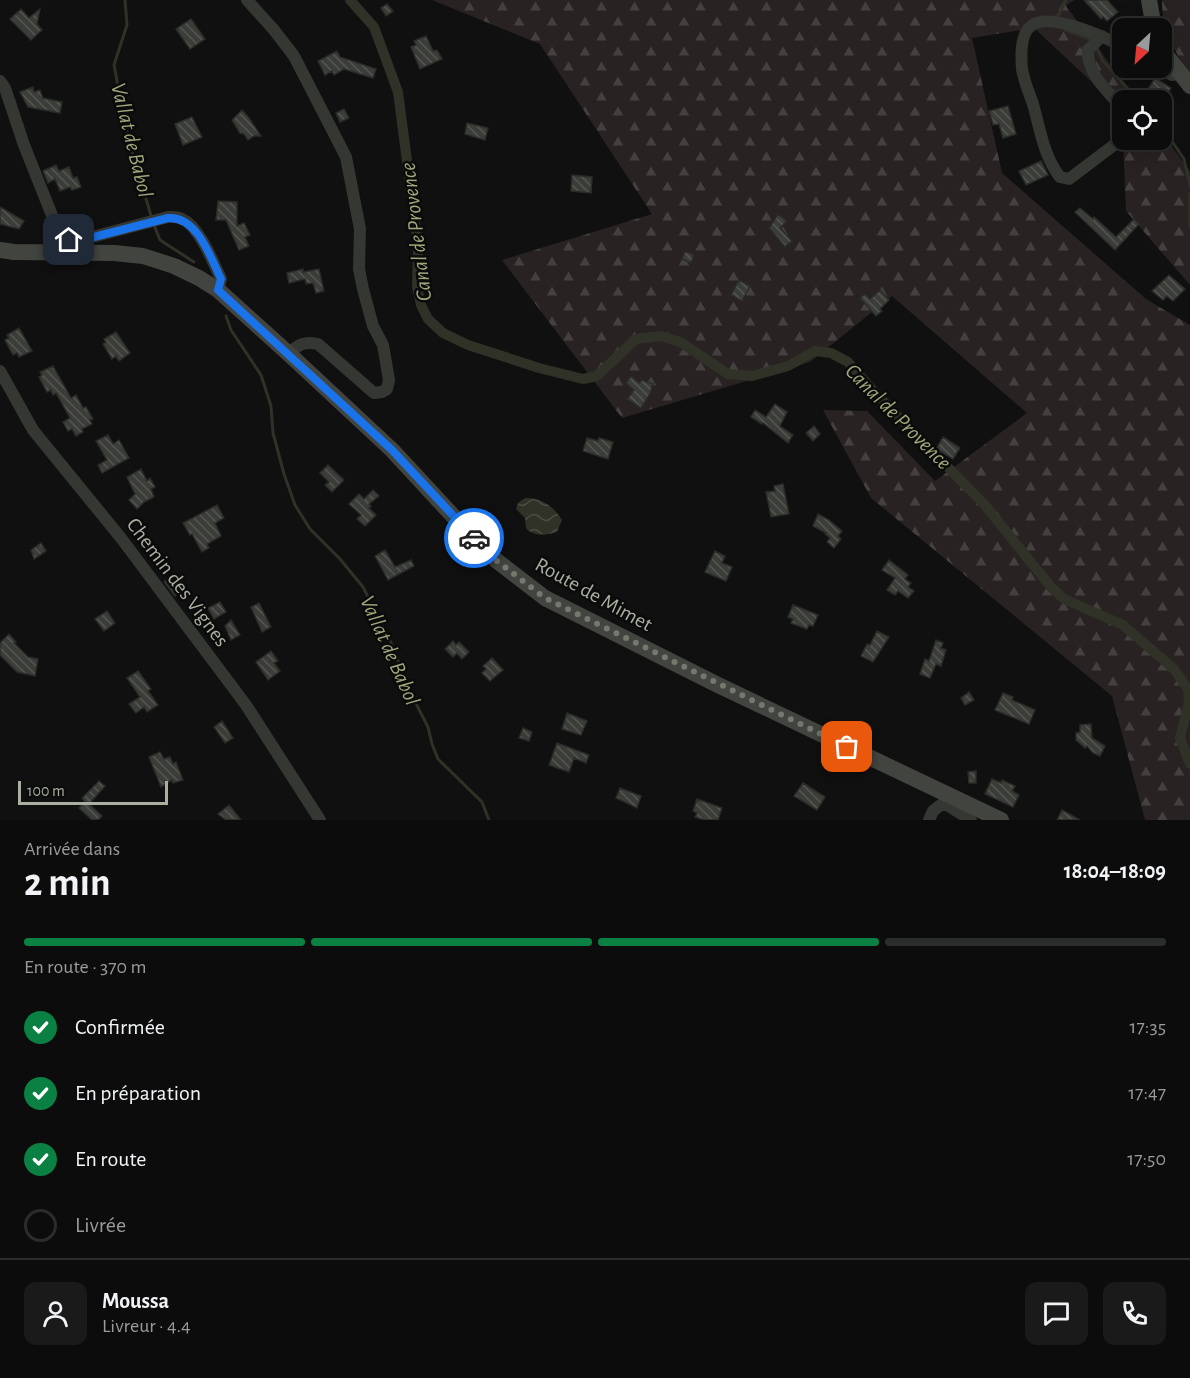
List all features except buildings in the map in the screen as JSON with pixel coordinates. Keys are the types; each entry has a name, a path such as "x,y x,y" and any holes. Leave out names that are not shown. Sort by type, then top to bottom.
{"main road":[{"path":"1149,0 1152,18"},
{"path":"1172,61 1185,80"},
{"name":"Route de Mimet","path":"0,249 14,252 114,253 142,256 174,266 218,290 392,450 497,561 545,598 718,685 1001,820"}],"street":[{"path":"247,0 294,56 345,158 358,220 359,269 374,326 383,345 388,386 382,392 374,393 318,344 306,342 300,344 289,354"},
{"path":"1112,44 1097,40 1061,24 1035,23 1025,34 1022,47 1022,70 1052,168 1060,177 1069,179 1112,147"},
{"path":"1097,40 1088,50 1088,60 1092,72 1112,96"},
{"path":"0,81 5,88 43,195 60,233 69,240 78,241 179,217 188,222 206,248 221,279 218,290"},
{"name":"Chemin des Vignes","path":"0,371 33,430 121,538 246,705 320,820"},
{"path":"929,820 937,806 942,804 971,820"}],"green space":[{"path":"432,0 1074,0 1066,6 1112,67 1112,78 1120,78 1129,90 1112,90 1112,101 1034,28 972,38 1002,173 1146,299 1190,325 1190,820 1145,820 1112,696 871,498 823,410 867,411 935,481 1027,413 892,296 810,362 622,418 502,260 652,214 540,44"},
{"path":"1162,0 1190,0 1190,74 1172,43 1172,18 1164,18"},
{"path":"1172,147 1190,171 1190,285 1126,211 1123,150 1172,150"}],"water":[{"path":"525,498 542,501 555,511 562,520 557,532 536,534 526,528 525,518 516,509 518,503"}],"waterway":[{"name":"Vallat de Babol","path":"125,0 127,25 114,65 128,138 152,219"},
{"name":"Canal de Provence","path":"350,0 374,27 398,92 418,245 417,287 421,305 428,319 443,333 468,345 539,368 583,379 597,376 636,339 661,336 680,342 728,374 752,376 788,366 815,351 831,353 848,362 877,395 984,504 1050,586 1064,599 1123,625 1174,669 1188,689 1189,701 1180,738 1190,764"},
{"path":"1056,20 1066,0"},
{"path":"1065,30 1093,40"},
{"path":"1096,46 1103,61 1129,90"},
{"path":"1172,141 1184,159 1190,185"},
{"path":"1190,194 1190,225"},
{"name":"Vallat de Babol","path":"154,225 160,240 194,262"},
{"name":"Vallat de Babol","path":"226,316 231,330 261,375 271,406 273,433 295,505 310,529 340,559 363,587 392,645 410,692 428,727 438,759 482,802 489,820"}],"way so far":[{"path":"474,538 497,561 545,598 847,747"}],"route":[{"path":"69,240 78,241 168,218 179,217 188,222 206,248 221,279 218,290 392,450 474,538"}]}
